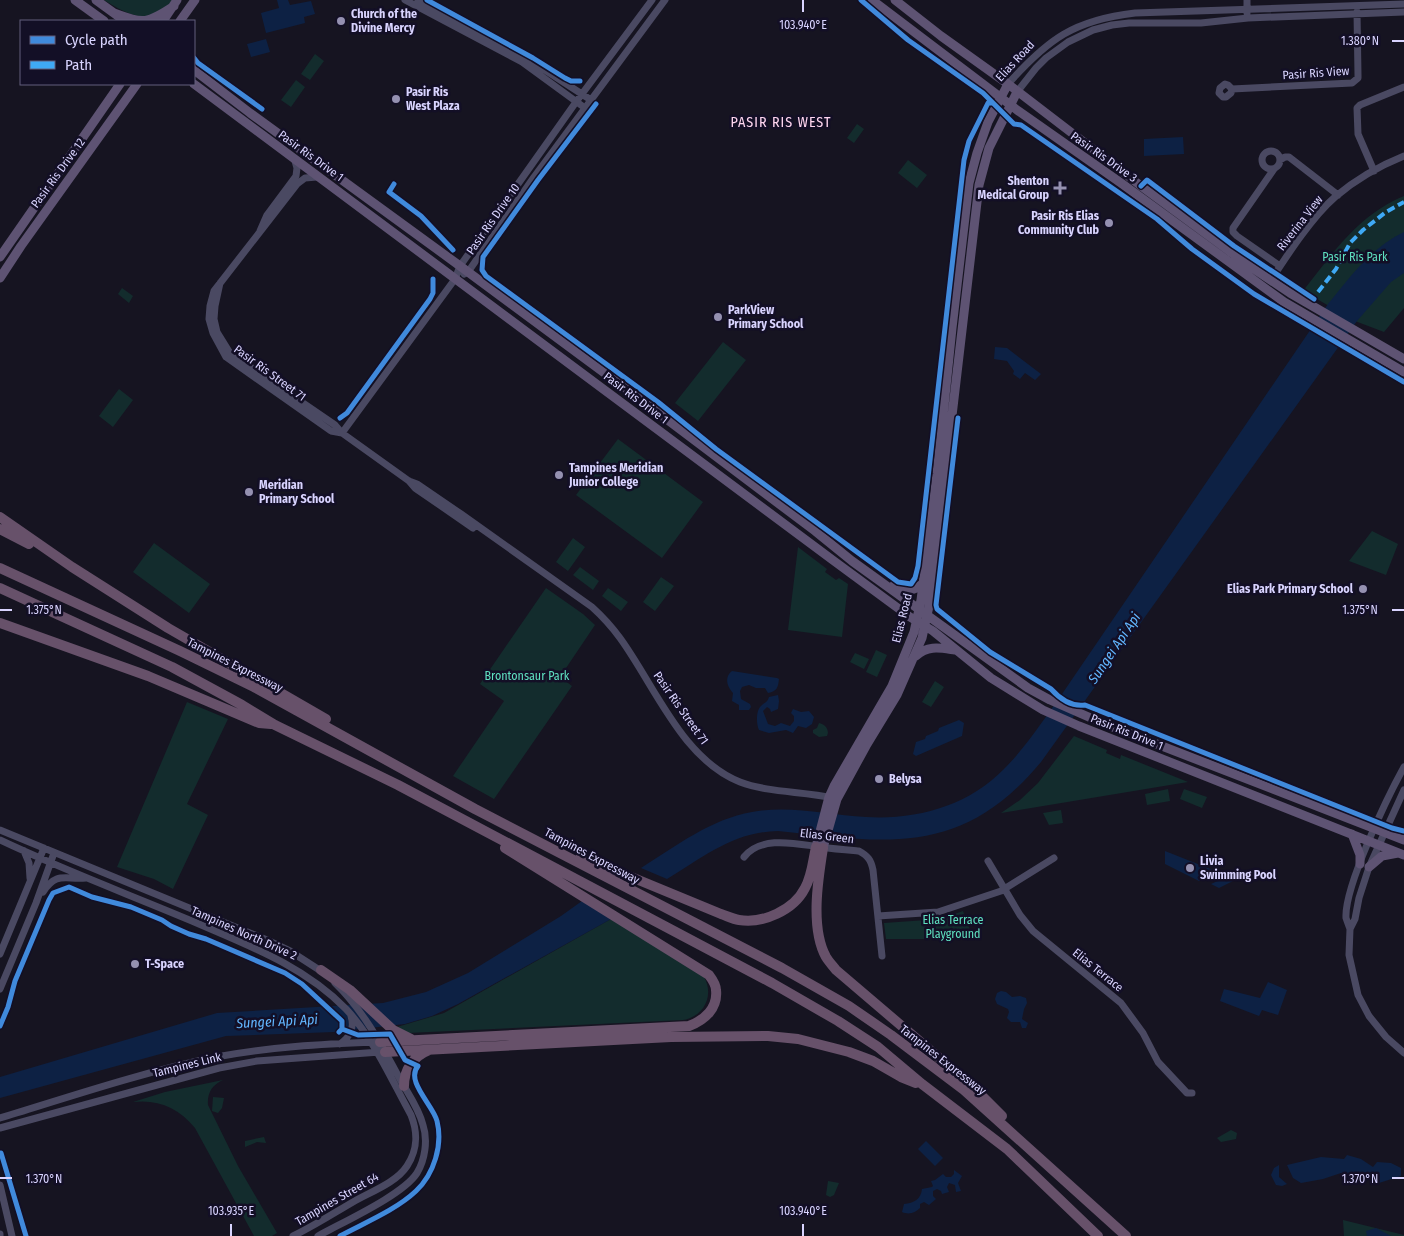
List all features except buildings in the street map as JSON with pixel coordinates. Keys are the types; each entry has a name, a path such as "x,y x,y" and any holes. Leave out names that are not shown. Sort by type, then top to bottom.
{"highway":[{"path":"0,517 72,567 168,628 305,706 406,770"},
{"path":"0,529 72,567"},
{"name":"Tampines Expressway","path":"0,568 254,687 555,850 782,968 849,1006 964,1090 1126,1236"},
{"path":"0,588 172,667 275,725 430,802 772,983 838,1021 878,1047 922,1084 1007,1149 1098,1236"},
{"path":"0,623 148,676 259,723 275,725"},
{"path":"378,1047 414,1040 689,1026 700,1022 713,1008 716,989 709,975 430,802"},
{"path":"555,850 607,867 720,914 740,920 754,920 769,917 798,899 806,887 821,842"},
{"path":"821,842 818,878 818,921 826,957 836,970 972,1086 1073,1188"},
{"path":"321,970 336,979 355,1000 393,1030 414,1040"},
{"path":"378,1047 432,1049 671,1037 768,1036 798,1039 849,1052 873,1061 912,1082 922,1084"},
{"path":"404,1086 407,1068 420,1054 432,1049"}],"main road":[{"path":"76,0 103,20"},
{"path":"96,0 124,20"},
{"path":"182,19 195,0"},
{"name":"Pasir Ris Drive 3","path":"872,0 1010,105 1284,302 1404,372"},
{"name":"Pasir Ris Drive 3","path":"894,0 1008,84 1174,211 1271,280 1404,359"},
{"path":"150,20 176,3"},
{"path":"164,20 176,3"},
{"path":"114,13 133,20"},
{"name":"Pasir Ris Drive 1","path":"195,71 250,114 460,266 727,465 871,575 1028,688 1086,716 1404,840"},
{"name":"Elias Road","path":"832,802 897,695 922,638 919,609 937,474 950,338 970,183 988,122 1008,84"},
{"name":"Pasir Ris Drive 12","path":"0,256 119,85"},
{"name":"Pasir Ris Drive 12","path":"0,278 136,85"},
{"name":"Pasir Ris Drive 1","path":"195,85 991,678 1043,710 1079,726 1401,854"},
{"name":"Elias Road","path":"821,842 832,802 892,686 909,646 927,615 978,185 989,148 1017,92"},
{"path":"871,575 887,581 901,590 914,590 922,584"},
{"path":"914,658 923,649 955,650"},
{"path":"1352,834 1365,865 1382,856 1401,854"}],"street":[{"path":"405,0 522,62 585,108"},
{"path":"418,0 528,60 591,100"},
{"name":"Pasir Ris Drive 10","path":"342,433 455,279 460,266 553,134 652,0"},
{"name":"Pasir Ris Drive 10","path":"455,279 468,272 561,140 664,0"},
{"path":"1247,0 1248,18"},
{"path":"1323,3 1324,15"},
{"name":"Elias Road","path":"1008,84 1047,45 1076,27 1100,18 1135,13 1247,9 1323,3 1357,6 1400,3"},
{"path":"1400,3 1402,12"},
{"name":"Pasir Ris View","path":"1232,89 1352,83 1358,78 1357,6"},
{"name":"Elias Road","path":"1017,92 1046,58 1068,42 1093,30 1112,25 1129,22 1201,23 1248,18 1402,12"},
{"path":"1374,171 1358,134 1357,108 1360,105 1404,87"},
{"path":"553,134 561,140"},
{"path":"1274,169 1268,169 1263,166 1262,156 1271,151 1277,154 1280,160"},
{"name":"Riverina View","path":"1271,280 1310,224 1338,195 1374,171 1404,156"},
{"path":"1280,266 1237,236 1233,232 1233,228 1280,160 1289,157 1338,195"},
{"name":"Pasir Ris Street 71","path":"295,161 298,168 296,176 267,215 260,231 214,291 209,319 212,334 226,357 332,431 342,433 409,481 417,484 592,607 607,621 621,639 674,722 698,754 709,763 726,775 741,782 832,802"},
{"name":"Pasir Ris Street 71","path":"260,231 265,228 301,180 317,176"},
{"path":"1404,767 1370,841 1359,898 1350,929 1349,955 1358,995 1369,1016 1386,1037 1404,1053"},
{"path":"1365,865 1379,845 1404,790"},
{"name":"Tampines North Drive 2","path":"0,830 267,940 290,951 321,970"},
{"name":"Tampines North Drive 2","path":"0,840 278,958 306,975 351,1014 378,1047 404,1086 417,1110"},
{"name":"Elias Green","path":"744,857 749,850 764,845 821,842 860,851 868,856 873,870 882,956"},
{"path":"0,954 44,848"},
{"path":"24,851 29,863 30,881"},
{"path":"0,989 36,903 54,853"},
{"path":"878,916 938,912 1004,889 1054,858"},
{"name":"Elias Terrace","path":"988,861 1020,915 1033,931 1121,1002 1144,1033 1158,1062 1187,1093 1192,1093"},
{"path":"36,903 48,884 57,878 86,878"},
{"name":"Tampines North Drive 2","path":"355,1000 374,1032 378,1047 416,1128"},
{"path":"339,1044 346,1040 352,1032 353,1022 351,1014"},
{"name":"Tampines Link","path":"2,1116 80,1093 217,1057 252,1051 339,1044 378,1047"},
{"name":"Tampines Link","path":"0,1128 176,1079 242,1063 378,1047"},
{"path":"217,1057 240,1059 242,1063"},
{"name":"Tampines Street 64","path":"318,1236 397,1192 416,1173 424,1154 425,1136 424,1125 417,1110"},
{"name":"Tampines Street 64","path":"294,1236 391,1181 406,1168 416,1144 416,1128"},
{"path":"0,1185 12,1236"}],"green space":[{"path":"104,0 174,0 159,15 150,17 131,14"},
{"path":"315,54 324,61 310,80 301,74"},
{"path":"296,80 305,87 291,107 281,100"},
{"path":"857,124 864,129 854,143 847,138"},
{"path":"908,160 927,175 917,188 898,173"},
{"name":"Pasir Ris Park","path":"1404,196 1404,236 1329,306 1303,291 1336,249 1360,224 1388,204"},
{"name":"Pasir Ris Park","path":"1404,269 1404,308 1384,332 1355,321 1373,294"},
{"path":"122,288 133,296 129,303 118,294"},
{"path":"723,342 746,360 698,421 675,403"},
{"path":"119,389 133,400 113,427 99,416"},
{"path":"618,439 703,502 662,558 576,495"},
{"path":"1372,531 1398,544 1386,575 1349,561"},
{"path":"573,538 585,547 568,571 556,562"},
{"path":"154,543 210,584 189,613 133,572"},
{"path":"798,547 827,569 825,572 836,580 839,578 848,584 842,637 788,630"},
{"path":"580,567 599,581 593,590 573,575"},
{"path":"661,577 674,586 655,611 643,602"},
{"name":"Brontonsaur Park","path":"546,588 583,614 595,625 560,677 572,686 494,799 453,776 504,701 480,684"},
{"path":"608,588 628,602 621,611 602,596"},
{"path":"876,650 887,655 877,677 866,672"},
{"path":"855,653 869,659 864,669 850,662"},
{"path":"935,681 944,687 931,707 922,702"},
{"path":"187,702 228,719 187,804 208,815 173,889 154,879 117,867"},
{"path":"819,723 826,728 827,736 819,737 813,733 813,730 817,728"},
{"path":"1074,736 1107,750 1106,753 1120,759 1121,755 1188,782 1001,813 1020,800 1038,783"},
{"path":"1168,789 1170,801 1147,805 1145,794"},
{"path":"1184,789 1207,797 1202,808 1180,799"},
{"path":"1061,810 1063,823 1049,825 1043,813"},
{"name":"Elias Terrace Playground","path":"963,911 972,935 962,939 886,939 884,923 941,919"},
{"path":"611,919 704,977 708,991 707,998 705,1004 696,1015 683,1020 408,1033 397,1027 444,1013"},
{"path":"223,1080 211,1090 208,1097 208,1105 238,1166 277,1233 272,1236 254,1236 195,1128 189,1121 167,1106 151,1102 133,1102 165,1092"},
{"path":"213,1097 224,1098 222,1108 218,1113 212,1111"},
{"path":"1231,1130 1237,1133 1236,1139 1221,1142 1217,1138"},
{"path":"264,1137 266,1143 257,1142 245,1147 245,1141"},
{"path":"828,1181 839,1183 834,1195 830,1197 826,1195"},
{"path":"1343,1220 1404,1235 1404,1236 1344,1236"}],"water":[{"path":"277,0 288,0 290,5 311,1 315,14 304,17 305,23 266,33 261,13 279,8"},
{"path":"266,39 270,52 251,57 247,44"},
{"path":"1183,137 1184,154 1144,156 1144,139"},
{"name":"Sungei Api Api","path":"1404,232 1404,273 1391,282 1357,321 1041,762 1012,793 982,815 952,829 921,837 854,839 778,831 762,832 720,847 667,879 641,868 694,834 722,821 752,812 780,810 866,817 904,816 941,808 974,793 990,782 1020,752 1062,694 1328,304 1353,273 1372,254"},
{"path":"995,347 1007,348 1041,374 1035,380 1025,373 1020,379 1013,374 1014,371 1007,361 994,359"},
{"path":"732,671 777,678 779,679 777,687 768,693 765,688 756,688 749,685 742,687 740,691 741,699 750,704 751,707 749,710 739,710 739,705 732,701 733,693 727,682 728,676"},
{"path":"778,695 778,709 771,712 767,707 763,711 768,724 775,726 781,723 790,726 794,721 794,716 791,713 793,709 801,712 809,711 814,717 812,724 806,728 798,726 793,733 786,730 769,733 759,730 757,717 759,708 769,697"},
{"path":"959,720 964,723 962,736 916,756 913,754 916,742 925,739 926,736 938,731 939,728"},
{"name":"Livia Swimming Pool","path":"1165,851 1218,872 1199,881 1165,864"},
{"name":"Livia Swimming Pool","path":"1235,873 1239,878 1219,888 1211,884"},
{"name":"Sungei Api Api","path":"582,901 611,919 458,1004 432,1016 405,1024 334,1032 226,1036 0,1098 0,1077 217,1013 383,1003 426,992 468,973"},
{"path":"1268,982 1287,990 1278,1015 1262,1010 1259,1016 1220,1001 1224,989 1260,998"},
{"path":"1001,991 1006,992 1012,997 1020,996 1026,998 1027,1003 1022,1019 1028,1023 1026,1028 1022,1028 1020,1022 1011,1022 1007,1018 1008,1009 997,1004 995,999 997,993"},
{"path":"926,1141 943,1158 935,1166 918,1149"},
{"path":"1347,1155 1361,1159 1373,1167 1377,1162 1391,1163 1401,1168 1401,1176 1379,1183 1367,1179 1351,1180 1341,1173 1301,1183 1293,1178 1287,1165 1321,1157 1344,1159"},
{"path":"1279,1165 1279,1177 1287,1184 1282,1186 1276,1185 1271,1175 1274,1168"},
{"path":"954,1170 962,1176 958,1183 961,1191 956,1192 955,1185 949,1183 947,1187 949,1192 942,1194 937,1189 933,1191 933,1196 936,1199 929,1205 924,1202 914,1212 902,1212 904,1204 916,1200 922,1189 933,1186 931,1181 943,1174 946,1177 951,1177 954,1174"},
{"path":"1376,1228 1391,1236 1367,1236 1366,1231"}],"marked path":[{"path":"1318,292 1336,269 1350,243 1386,212 1404,202"}],"cycle path":[{"path":"427,0 533,58 565,78 571,81 580,81"},
{"path":"861,0 908,40 983,93 1014,124 1021,125 1157,219 1192,249 1254,294 1404,382"},
{"path":"195,59 262,109"},
{"path":"596,104 538,180 483,257 482,270 486,276 658,402 716,449 898,582 911,584 915,578 918,566 964,160 969,141 988,103 991,103"},
{"path":"1141,186 1147,180 1234,246 1314,299"},
{"path":"394,184 389,192 421,216 453,250"},
{"path":"340,418 347,413 430,299 433,293 433,279"},
{"path":"958,418 937,609 990,652 1051,689 1066,702 1075,705 1085,705 1392,828 1404,831"},
{"path":"0,1026 8,1007 15,981 49,900 53,893 69,887 92,897 131,907 189,934 206,939 285,973 302,984 342,1021 342,1029 339,1032"},
{"path":"340,1236 389,1210 416,1191 432,1168 439,1140 439,1130 435,1115 417,1086 415,1079 415,1072 418,1066 405,1060 390,1034 358,1035 342,1029"},
{"path":"1,1153 26,1236"}],"place":[{"name":"Church of the Divine Mercy","path":"341,21"},
{"name":"Pasir Ris West Plaza","path":"396,99"},
{"name":"Shenton Medical Group","path":"1060,188"},
{"name":"Pasir Ris Elias Community Club","path":"1109,223"},
{"name":"ParkView Primary School","path":"718,317"},
{"name":"Tampines Meridian Junior College","path":"559,475"},
{"name":"Meridian Primary School","path":"249,492"},
{"name":"Elias Park Primary School","path":"1363,589"},
{"name":"Belysa","path":"879,779"},
{"name":"Livia Swimming Pool","path":"1190,868"},
{"name":"T-Space","path":"135,964"}],"district":[{"name":"PASIR RIS WEST","path":"781,122"}]}
